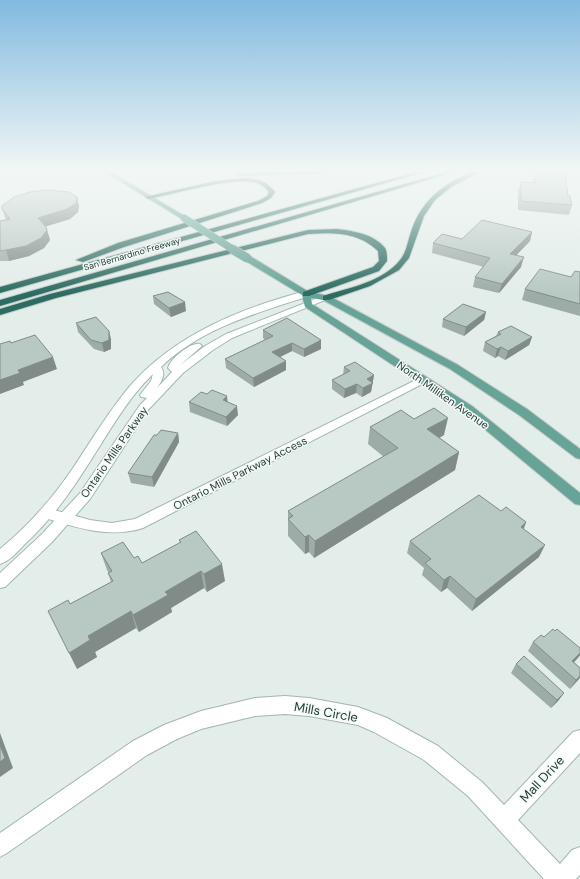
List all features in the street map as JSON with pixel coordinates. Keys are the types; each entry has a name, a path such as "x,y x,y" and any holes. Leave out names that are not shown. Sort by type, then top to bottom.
{"highway":[{"path":"68,265 121,245 228,212"},
{"name":"San Bernardino Freeway","path":"0,284 258,212"},
{"path":"0,290 276,212"},
{"path":"0,296 293,212"},
{"name":"San Bernardino Freeway","path":"0,303 311,212"},
{"path":"326,298 384,276 396,269 406,258 418,218 421,212"},
{"path":"0,312 60,294 304,232 327,231 350,233 371,241 382,250 383,261 376,269 306,294"}],"main road":[{"path":"174,212 306,294 326,298 454,366 523,412 580,455"},
{"path":"306,294 308,305"},
{"name":"Ontario Mills Parkway","path":"0,558 47,513 127,395 164,358 210,330 253,312 306,294"},
{"name":"Ontario Mills Parkway","path":"0,582 66,518 86,496 144,408 179,371 209,348 229,336 326,298"},
{"name":"North Milliken Avenue","path":"308,305 468,409 580,500"},
{"path":"179,371 173,368 174,363 201,343 210,330"},
{"path":"129,430 127,421 131,412 156,382 160,374 156,366"},
{"name":"Ontario Mills Parkway Access","path":"47,513 90,525 112,528 138,524 424,379"},
{"name":"Mills Circle","path":"0,846 140,748 171,732 201,720 249,708 285,705 310,707 358,716 380,725 431,753 475,789 559,879"},
{"name":"Mall Drive","path":"504,820 580,739"},
{"path":"562,879 580,858"}],"building":[{"path":"4,212 57,212 38,218 47,230 41,238 26,246 0,251 0,221 10,219"},
{"path":"482,220 532,232 510,254 524,257 502,284 475,277 490,258 433,243 442,234 462,239"},
{"path":"540,269 571,277 575,271 580,272 580,304 525,289"},
{"path":"168,292 185,302 169,308 153,296"},
{"path":"463,304 486,312 466,327 443,319"},
{"path":"96,317 109,331 109,340 102,343 91,340 76,323"},
{"path":"287,318 321,340 304,349 292,343 272,352 286,361 253,378 225,359 273,336 263,330"},
{"path":"511,326 532,337 508,351 501,347 497,349 485,342 501,334 498,332"},
{"path":"35,335 53,357 18,370 20,373 0,380 0,344 10,341 11,343"},
{"path":"355,362 374,375 367,379 373,383 363,388 357,384 345,389 332,380 350,371 344,367"},
{"path":"212,390 227,396 223,400 237,406 226,417 189,402 201,392 207,394"},
{"path":"434,408 448,418 427,429 459,452 315,541 309,535 305,537 288,519 293,516 288,511 398,448 370,427 401,410 414,419"},
{"path":"161,430 178,433 152,477 128,473 154,435 157,435"},
{"path":"479,495 501,511 506,507 526,522 521,527 545,545 476,599 450,576 444,580 425,563 431,559 410,541"},
{"path":"196,531 222,564 204,574 201,571 165,592 168,595 133,615 131,611 88,636 90,640 69,653 48,611 68,600 70,604 113,581 108,573 112,571 101,553 123,542 134,558 138,556 142,563 181,542 179,540"},
{"path":"553,629 555,631 557,629 580,648 580,653 572,661 580,668 580,676 576,680 533,642 541,635 544,637"},
{"path":"524,656 564,693 557,700 516,664"},
{"path":"0,745 5,758 0,762"}]}
